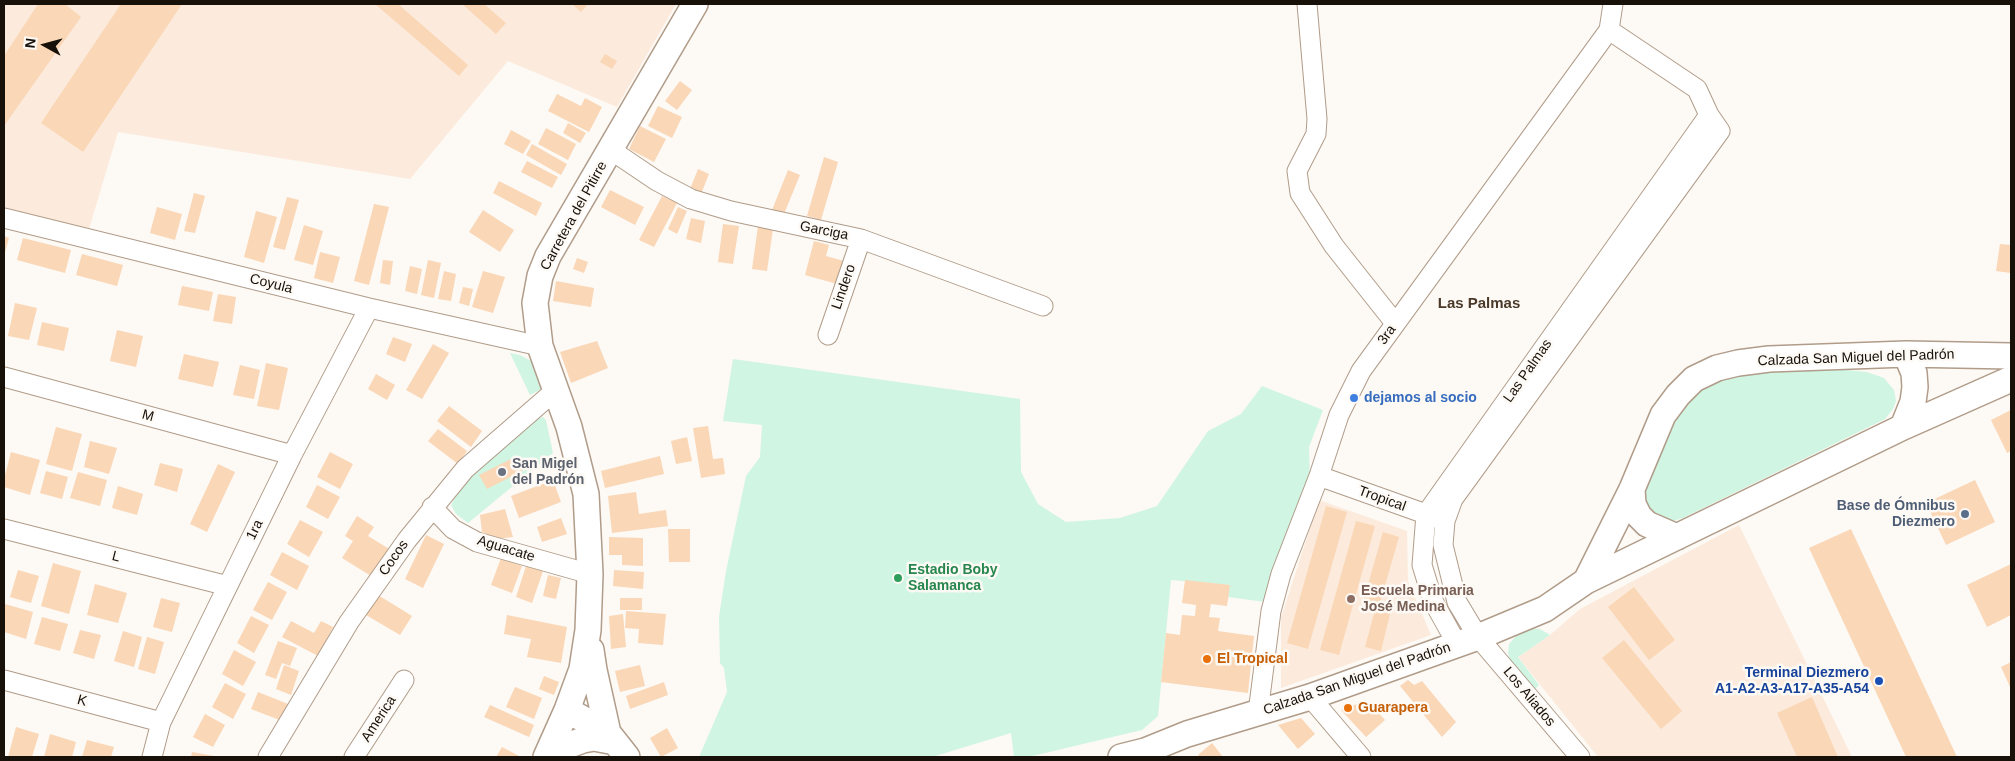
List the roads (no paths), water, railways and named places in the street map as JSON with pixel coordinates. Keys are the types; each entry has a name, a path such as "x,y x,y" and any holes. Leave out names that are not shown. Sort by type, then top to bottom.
{"main road":[{"name":"Carretera del Pitirre","path":"546,757 567,710 582,669 588,630 590,574 586,494 557,389 540,346 535,303 540,276 548,256 695,4"},
{"name":"Calzada San Miguel del Padrón","path":"1586,581 1632,489 1664,415 1678,395 1694,379 1717,368 1769,359 1906,354 2011,356"},
{"path":"1903,427 1913,402 1915,387 1914,373 1906,354"},
{"name":"Calzada San Miguel del Padrón","path":"1121,757 1148,754 1187,734 1310,697 1467,641 1545,609 1586,581 1903,427 2011,379"},
{"path":"1632,489 1633,504 1639,516 1647,524 1676,537"},
{"path":"588,630 594,670 617,744"},
{"path":"567,710 617,744"},
{"path":"554,757 567,746 583,740 594,738 617,744"}],"street":[{"path":"1307,4 1317,119 1316,134 1298,170 1300,193 1334,246 1395,324"},
{"name":"3ra","path":"1258,713 1271,611 1281,574 1319,476 1339,415 1361,371 1609,30 1613,4"},
{"name":"Las Palmas","path":"1467,641 1443,545 1445,521 1453,499 1720,131 1697,89 1609,30"},
{"name":"Las Palmas","path":"1426,514 1710,114"},
{"name":"Garciga","path":"611,150 657,181 692,199 740,213 861,239 1043,306"},
{"name":"Coyula","path":"4,218 369,308 540,346"},
{"name":"Lindero","path":"828,335 861,239"},
{"name":"1ra","path":"152,757 161,722 292,455 369,308"},
{"name":"M","path":"4,377 292,455"},
{"name":"Cocos","path":"268,757 349,622 406,540 465,469 557,389"},
{"name":"Tropical","path":"1319,476 1445,521"},
{"name":"Aguacate","path":"432,507 453,529 476,542 590,574"},
{"path":"1426,514 1422,565 1433,601 1467,641"},
{"name":"L","path":"4,528 228,586"},
{"name":"Los Aliados","path":"1467,641 1580,757"},
{"name":"K","path":"4,680 161,722"},
{"name":"America","path":"354,757 404,680"},
{"path":"1310,697 1361,757"}],"place":[{"name":"dejamos al socio","path":"1354,398"},
{"name":"San Migel del Padrón","path":"502,472"},
{"name":"Base de Ómnibus Diezmero","path":"1965,514"},
{"name":"Estadio Boby Salamanca","path":"898,578"},
{"name":"Escuela Primaria José Medina","path":"1351,599"},
{"name":"El Tropical","path":"1207,659"},
{"name":"Terminal Diezmero A1-A2-A3-A17-A35-A54","path":"1879,681"},
{"name":"Guarapera","path":"1348,708"}],"district":[{"name":"Las Palmas","path":"1479,304"}]}
